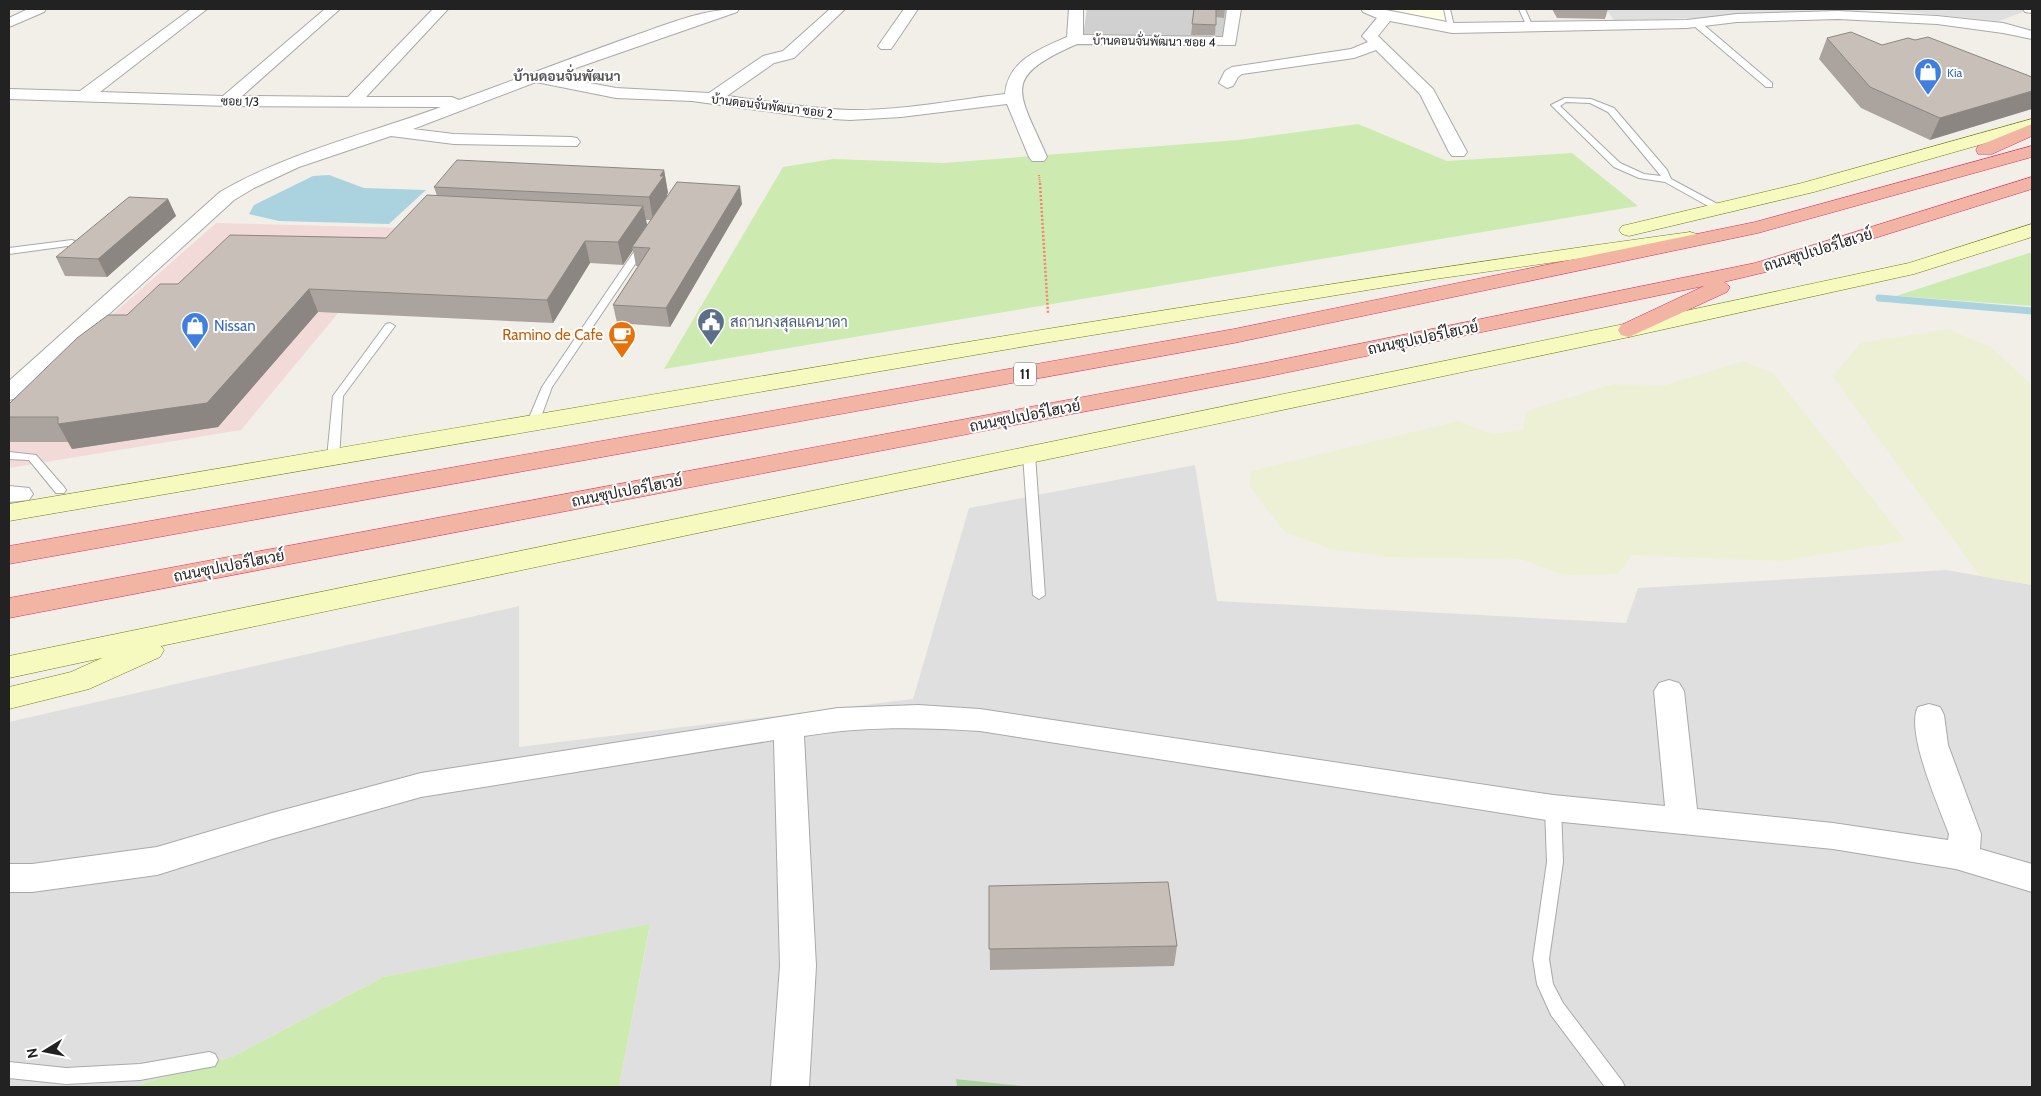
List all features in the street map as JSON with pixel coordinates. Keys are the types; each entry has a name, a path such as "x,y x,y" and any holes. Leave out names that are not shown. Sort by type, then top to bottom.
{"highway":[{"path":"1880,195 2032,129"},
{"name":"11","path":"9,555 1234,336 1732,232 1880,195 2032,151"},
{"name":"ถนนซุปเปอร์ไฮเวย์","path":"9,608 1265,370 1758,268 2032,184"},
{"path":"1629,330 1758,268"}],"main road":[{"path":"1435,273 1807,188 2032,124"},
{"path":"9,666 198,629 1629,330 1914,268 2032,230"},
{"path":"12,499 159,488 1050,335 1435,273 1732,232"},
{"path":"12,499 60,490 159,488"},
{"path":"9,698 78,681 198,629"}],"street":[{"path":"9,23 39,9"},
{"path":"84,96 200,9"},
{"path":"227,101 333,9"},
{"path":"352,102 441,9"},
{"path":"9,393 227,196 263,176 470,102 654,32 732,9"},
{"path":"713,98 769,59 788,55 838,9"},
{"path":"886,46 911,9"},
{"path":"1038,157 1013,98 1014,84 1024,66 1048,51 1075,39 1076,9"},
{"name":"บ้านดอนจั่นพัฒนา ซอย 4","path":"1075,39 1230,42 1234,9"},
{"path":"1368,9 1386,16 1452,28 1696,23 1774,17 1890,16 2004,28 2032,35"},
{"path":"1386,16 1370,36 1427,92 1458,152"},
{"path":"1227,83 1231,74 1238,70 1354,53 1378,44"},
{"name":"บ้านดอนจั่นพัฒนา ซอย 2","path":"532,77 616,93 713,98 816,113 850,115 900,112 1013,98"},
{"name":"ซอย 1/3","path":"9,94 227,101 470,102"},
{"path":"390,131 408,135 454,139 571,142"},
{"path":"1669,691 1682,820"},
{"path":"1929,715 1933,745 1965,834 1962,857"},
{"path":"9,878 32,878 157,861 272,826 421,785 838,719 918,716 980,720 1553,808 1833,836 1962,857 2032,878"},
{"path":"789,728 798,966 792,1083 790,1087"}],"lane":[{"path":"1447,9 1452,28"},
{"path":"1522,9 1530,25"},
{"path":"1696,23 1768,86"},
{"path":"1667,180 1664,172 1611,110 1591,101 1566,100 1554,105 1617,165 1642,176 1667,180 1720,209"},
{"path":"532,425 547,387 651,234"},
{"path":"9,251 72,243"},
{"path":"333,458 338,396 390,326"},
{"path":"1029,455 1039,595"},
{"path":"9,456 32,456 60,490"},
{"path":"1553,808 1555,862 1541,959 1545,984 1557,1009 1616,1087"},
{"path":"9,1070 75,1075 140,1072 209,1060"}],"path":[{"path":"1038,157 1050,335"}],"shaded area":[{"path":"1087,9 1230,9 1226,40 1083,36"},
{"path":"1375,9 1449,9 1454,31 1388,14"},
{"path":"1606,9 2031,9 1999,21 1888,10 1754,13 1703,18 1614,20"},
{"path":"216,223 409,228 241,430 9,468 9,406"},
{"path":"1947,329 1991,347 2032,385 2032,585 1980,576 1832,376 1861,343"},
{"path":"1743,361 1773,373 1906,541 1782,561 1632,555 1618,574 1563,575 1521,559 1389,557 1330,549 1285,532 1249,486 1251,471 1458,421 1493,434 1523,430 1526,411 1613,384 1662,386"},
{"path":"1195,465 1217,601 1626,623 1638,588 1946,570 2032,585 2032,1087 1032,1087 956,1079 957,1087 619,1087 650,925 383,977 234,1056 131,1087 9,1087 9,722 519,606 519,747 913,699 969,508"}],"green space":[{"path":"1358,124 1447,161 1572,153 1638,206 664,369 783,167 833,159 944,163 1238,140"},
{"path":"2032,252 2032,306 1896,296"},
{"path":"650,924 619,1087 131,1087 234,1056 383,977"},
{"path":"956,1079 1032,1087 957,1087"}],"water":[{"path":"329,175 364,188 426,190 389,224 279,221 249,214 254,205 313,176"}],"building":[{"path":"1194,9 1216,9 1216,25 1192,24"},
{"path":"1851,32 1882,45 1908,38 1915,40 1928,37 2032,77 2032,91 1940,118 1870,87 1827,38"},
{"path":"457,160 664,170 660,176 664,176 649,197 434,187"},
{"path":"677,182 740,186 666,308 613,305 650,248 632,247"},
{"path":"427,195 643,206 618,242 585,241 547,300 309,289 207,403 58,424 58,417 9,417 9,404 77,338 108,315 127,315 160,284 178,284 230,235 386,238"},
{"path":"129,197 168,199 98,259 56,257"},
{"path":"1168,882 1177,946 989,949 989,886"}],"waterway":[{"path":"1879,298 2032,311"}],"place":[{"name":"Kia","path":"1928,96"},
{"name":"สถานกงสุลแคนาดา","path":"711,346"},
{"name":"Nissan","path":"195,350"},
{"name":"Ramino de Cafe","path":"622,359"}],"district":[{"name":"บ้านดอนจั่นพัฒนา","path":"567,76"}]}
